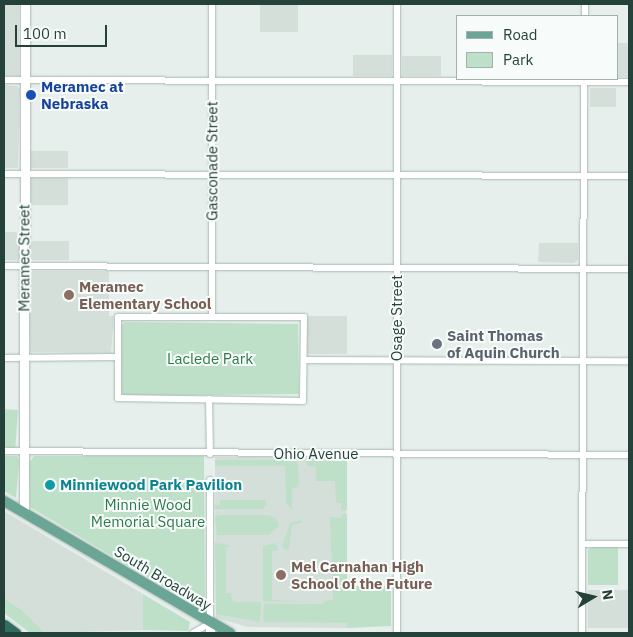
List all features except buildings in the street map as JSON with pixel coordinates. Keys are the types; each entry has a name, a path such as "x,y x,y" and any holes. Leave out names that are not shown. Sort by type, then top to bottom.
{"highway":[{"path":"4,625 15,633"}],"main road":[{"name":"South Broadway","path":"4,501 210,628 230,633"}],"street":[{"name":"Meramec Street","path":"24,4 24,513"},
{"name":"Gasconade Street","path":"212,4 212,317"},
{"name":"Osage Street","path":"397,4 397,633"},
{"path":"4,80 584,80 629,82"},
{"path":"582,633 584,80"},
{"path":"4,174 629,176"},
{"path":"4,266 629,269"},
{"path":"118,317 212,317 304,317 303,401 118,398 118,317"},
{"path":"4,358 118,357"},
{"path":"304,360 629,361"},
{"path":"210,399 210,454"},
{"name":"Ohio Avenue","path":"4,451 210,454 629,455"},
{"path":"193,633 210,628 210,480"},
{"path":"582,544 629,544"}],"shaded area":[{"path":"4,4 19,4 19,76 4,76"},
{"path":"260,4 298,4 298,32 260,32"},
{"path":"627,37 629,77 618,77 618,43 627,43"},
{"path":"353,55 392,55 392,76 353,76"},
{"path":"402,56 441,56 441,76 402,76"},
{"path":"4,85 17,86 20,89 18,168 4,168"},
{"path":"590,88 616,88 616,107 590,107"},
{"path":"30,151 68,151 68,168 30,168"},
{"path":"31,178 68,178 68,205 31,205"},
{"path":"4,232 19,232 19,260 4,260"},
{"path":"29,241 69,241 69,260 29,260"},
{"path":"539,243 578,243 578,260 574,263 538,262"},
{"name":"Meramec Elementary School","path":"33,271 109,271 109,316 114,316 111,353 30,352 29,274"},
{"path":"307,316 347,316 347,354 307,354"},
{"name":"Mel Carnahan High School of the Future","path":"215,457 346,458 347,628 248,627 216,618"},
{"path":"4,511 143,594 143,630 45,633 22,610 4,598"},
{"path":"588,590 629,590 629,628 588,628"}],"green space":[{"name":"Laclede Park","path":"124,322 298,324 299,394 125,396 121,392 121,326"},
{"path":"4,409 18,410 15,448 4,447"},
{"path":"4,456 17,456 19,460 16,498 4,491"},
{"name":"Minnie Wood Memorial Square","path":"34,456 204,456 205,607 201,609 30,507 29,463"},
{"path":"215,460 297,460 299,480 298,487 292,489 292,509 286,504 285,466 215,466"},
{"path":"306,461 347,461 347,510 341,510 341,503 336,503 335,481 316,481 316,467 307,466"},
{"path":"220,500 266,500 266,506 220,506"},
{"path":"215,505 264,505 264,509 215,509"},
{"path":"341,514 347,514 347,586 391,586 391,626 347,628 347,623 263,622 264,604 323,604 324,601 333,600 330,517 341,518"},
{"path":"219,515 269,515 276,518 279,526 269,535 217,535 215,517"},
{"path":"301,520 302,523 292,525 289,550 285,550 282,546 290,523"},
{"path":"215,543 231,545 226,548 226,593 231,593 232,600 236,602 261,602 260,622 216,614"},
{"path":"276,543 279,550 272,551 272,600 322,602 263,601 263,546"},
{"path":"593,547 618,547 618,585 588,585 588,550"},
{"path":"143,594 190,622 188,631 143,630"},
{"path":"4,598 22,610 45,633 30,633 4,613"}],"place":[{"name":"Meramec at Nebraska","path":"31,95"},
{"name":"Meramec Elementary School","path":"69,295"},
{"name":"Saint Thomas of Aquin Church","path":"437,344"},
{"name":"Minniewood Park Pavilion","path":"50,485"},
{"name":"Mel Carnahan High School of the Future","path":"281,575"}]}
